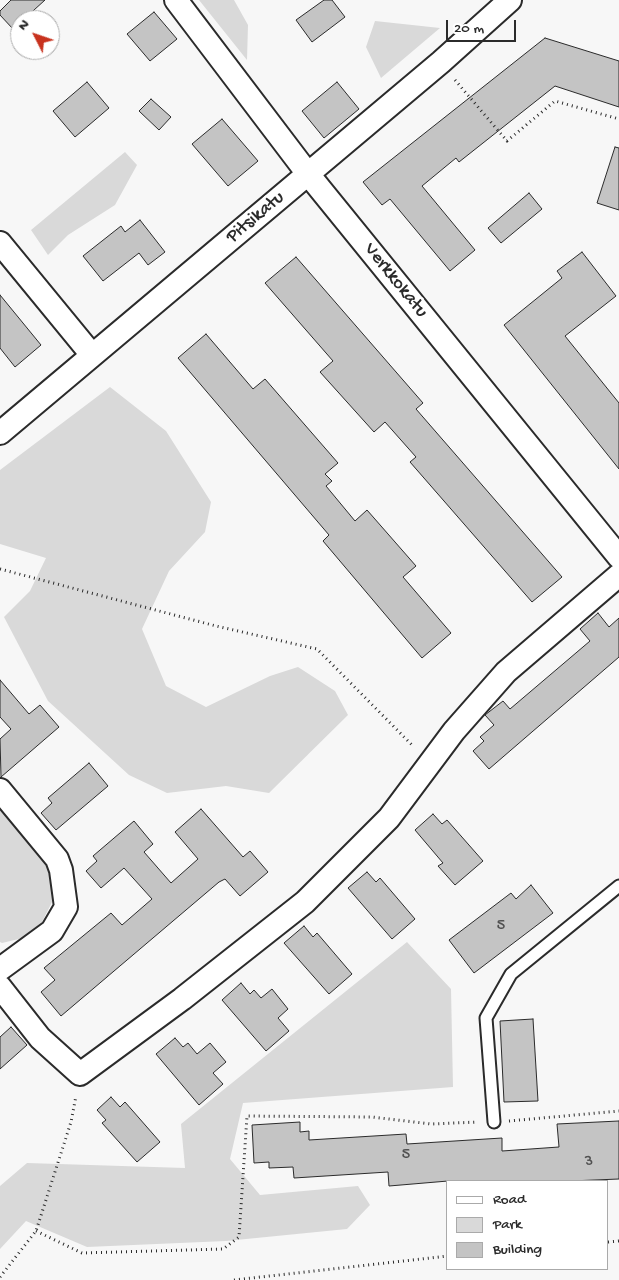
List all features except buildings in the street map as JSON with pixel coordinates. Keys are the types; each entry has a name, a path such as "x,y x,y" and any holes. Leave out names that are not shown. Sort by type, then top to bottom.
{"street":[{"name":"Verkkokatu","path":"176,0 308,174 619,557"},
{"name":"Pitsikatu","path":"0,433 440,62 510,0"},
{"path":"0,243 92,355"},
{"path":"0,987 40,1038 80,1074 182,999 305,902 388,818 454,731 506,672 619,576"},
{"path":"0,790 57,859 61,870 66,907 52,931 0,968"}],"lane":[{"path":"494,1122 486,1018 511,974 619,886"}],"path":[{"path":"440,62 507,141 555,101 619,119"},
{"path":"0,569 216,626 317,649 430,763"},
{"path":"0,1277 36,1231 71,1122 80,1074"},
{"path":"36,1231 82,1253 223,1249 238,1237 247,1116 372,1117 431,1124 494,1122 619,1111"},
{"path":"234,1280 446,1256"}],"green space":[{"path":"199,0 234,0 248,25 247,60"},
{"path":"375,21 440,28 381,78 366,47"},
{"path":"125,152 137,165 115,205 68,235 48,255 31,230"},
{"path":"110,387 166,431 211,502 205,532 169,571 142,629 166,686 206,707 270,676 298,667 335,691 348,715 269,793 226,786 167,793 129,775 48,701 4,617 30,591 46,558 0,544 0,470"},
{"path":"0,805 47,859 54,898 42,922 23,938 2,943 0,942"},
{"path":"407,942 451,989 453,1087 243,1103 230,1159 260,1195 358,1186 370,1205 347,1229 226,1241 87,1247 26,1221 0,1249 0,1186 27,1163 185,1168 181,1124"}]}
